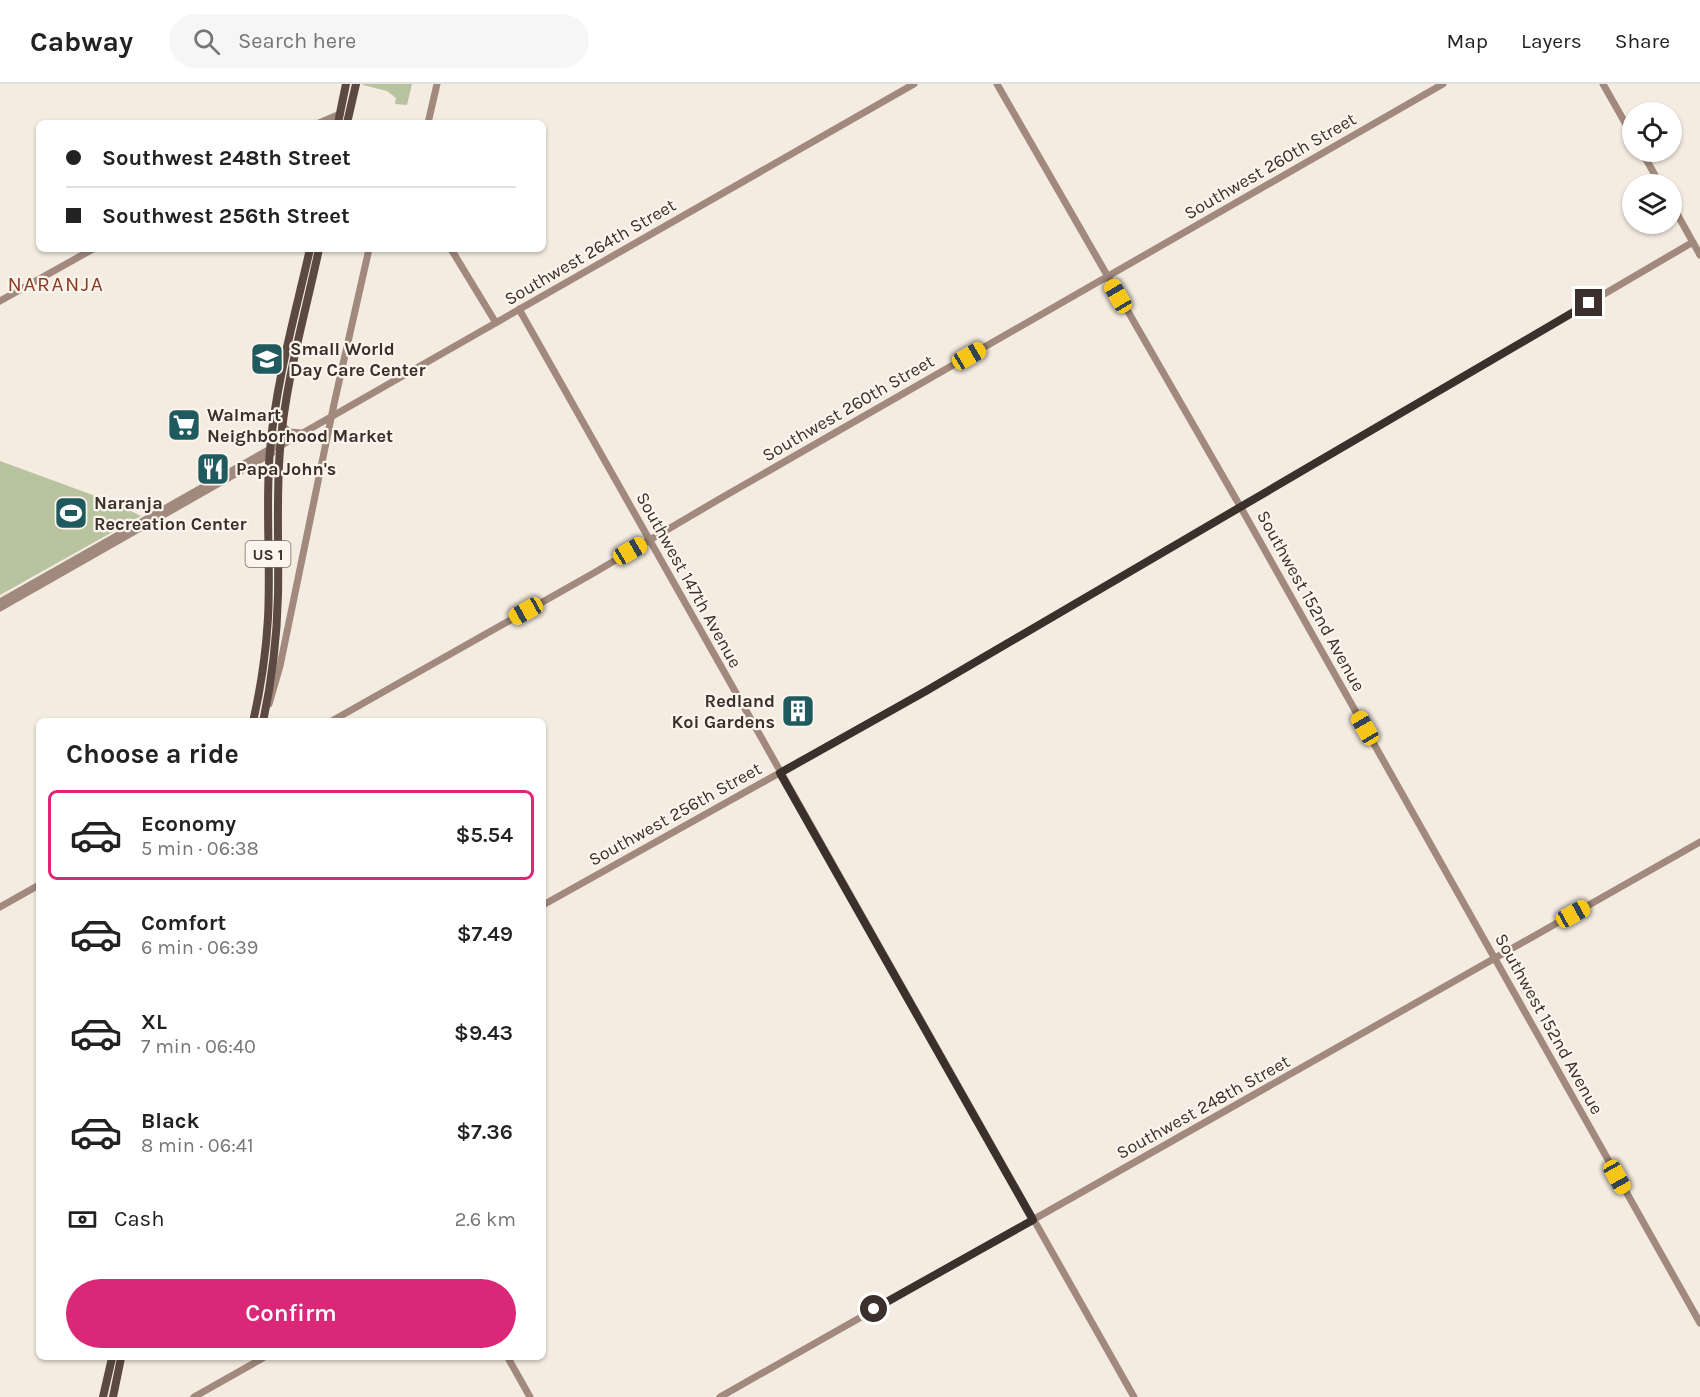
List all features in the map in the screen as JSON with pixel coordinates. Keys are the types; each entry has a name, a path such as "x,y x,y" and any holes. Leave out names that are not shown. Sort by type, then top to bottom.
{"highway":[{"path":"348,84 348,95 352,101"},
{"path":"340,120 348,84"},
{"path":"348,120 356,84"},
{"path":"340,120 352,101"},
{"name":"US 1","path":"254,718 266,640 270,452 278,391 309,252"},
{"path":"311,286 309,275 313,252"},
{"name":"US 1","path":"264,718 276,640 277,507 282,425 318,252"},
{"path":"298,342 297,326 304,296 301,285"},
{"path":"266,640 276,640"},
{"path":"103,1397 112,1360"},
{"path":"112,1397 121,1360"}],"street":[{"path":"429,120 437,84"},
{"name":"Southwest 264th Street","path":"0,609 302,433 914,84"},
{"name":"Southwest 152nd Avenue","path":"997,84 1240,506 1700,1323"},
{"name":"Southwest 260th Street","path":"337,718 592,574 1443,84"},
{"path":"1603,84 1622,117"},
{"path":"1682,222 1700,255"},
{"name":"Southwest 256th Street","path":"546,903 926,691 1693,242"},
{"path":"0,301 88,252"},
{"path":"265,712 274,692 368,252"},
{"path":"453,252 496,323"},
{"name":"Southwest 147th Avenue","path":"519,309 1134,1397"},
{"path":"282,425 288,431 302,433"},
{"name":"Southwest 264th Street","path":"0,602 270,452"},
{"path":"276,640 282,638 287,632"},
{"name":"Southwest 248th Street","path":"720,1397 1700,842"},
{"path":"0,907 36,887"},
{"path":"194,1397 259,1360"},
{"path":"509,1360 530,1397"}],"green space":[{"path":"363,84 412,84 407,105 395,104 396,98 387,91"},
{"path":"0,461 112,502 141,516 0,595"}],"water":[{"path":"71,502 79,516 67,523 62,515 66,512 63,507"}],"place":[{"name":"Small World Day Care Center","path":"267,359"},
{"name":"Walmart Neighborhood Market","path":"184,425"},
{"name":"Papa John's","path":"213,469"},
{"name":"Naranja Recreation Center","path":"71,513"},
{"name":"Redland Koi Gardens","path":"798,711"}],"district":[{"name":"NARANJA","path":"56,284"}],"route":[{"path":"874,1309 1033,1220 780,773 926,691 1589,303"}]}
